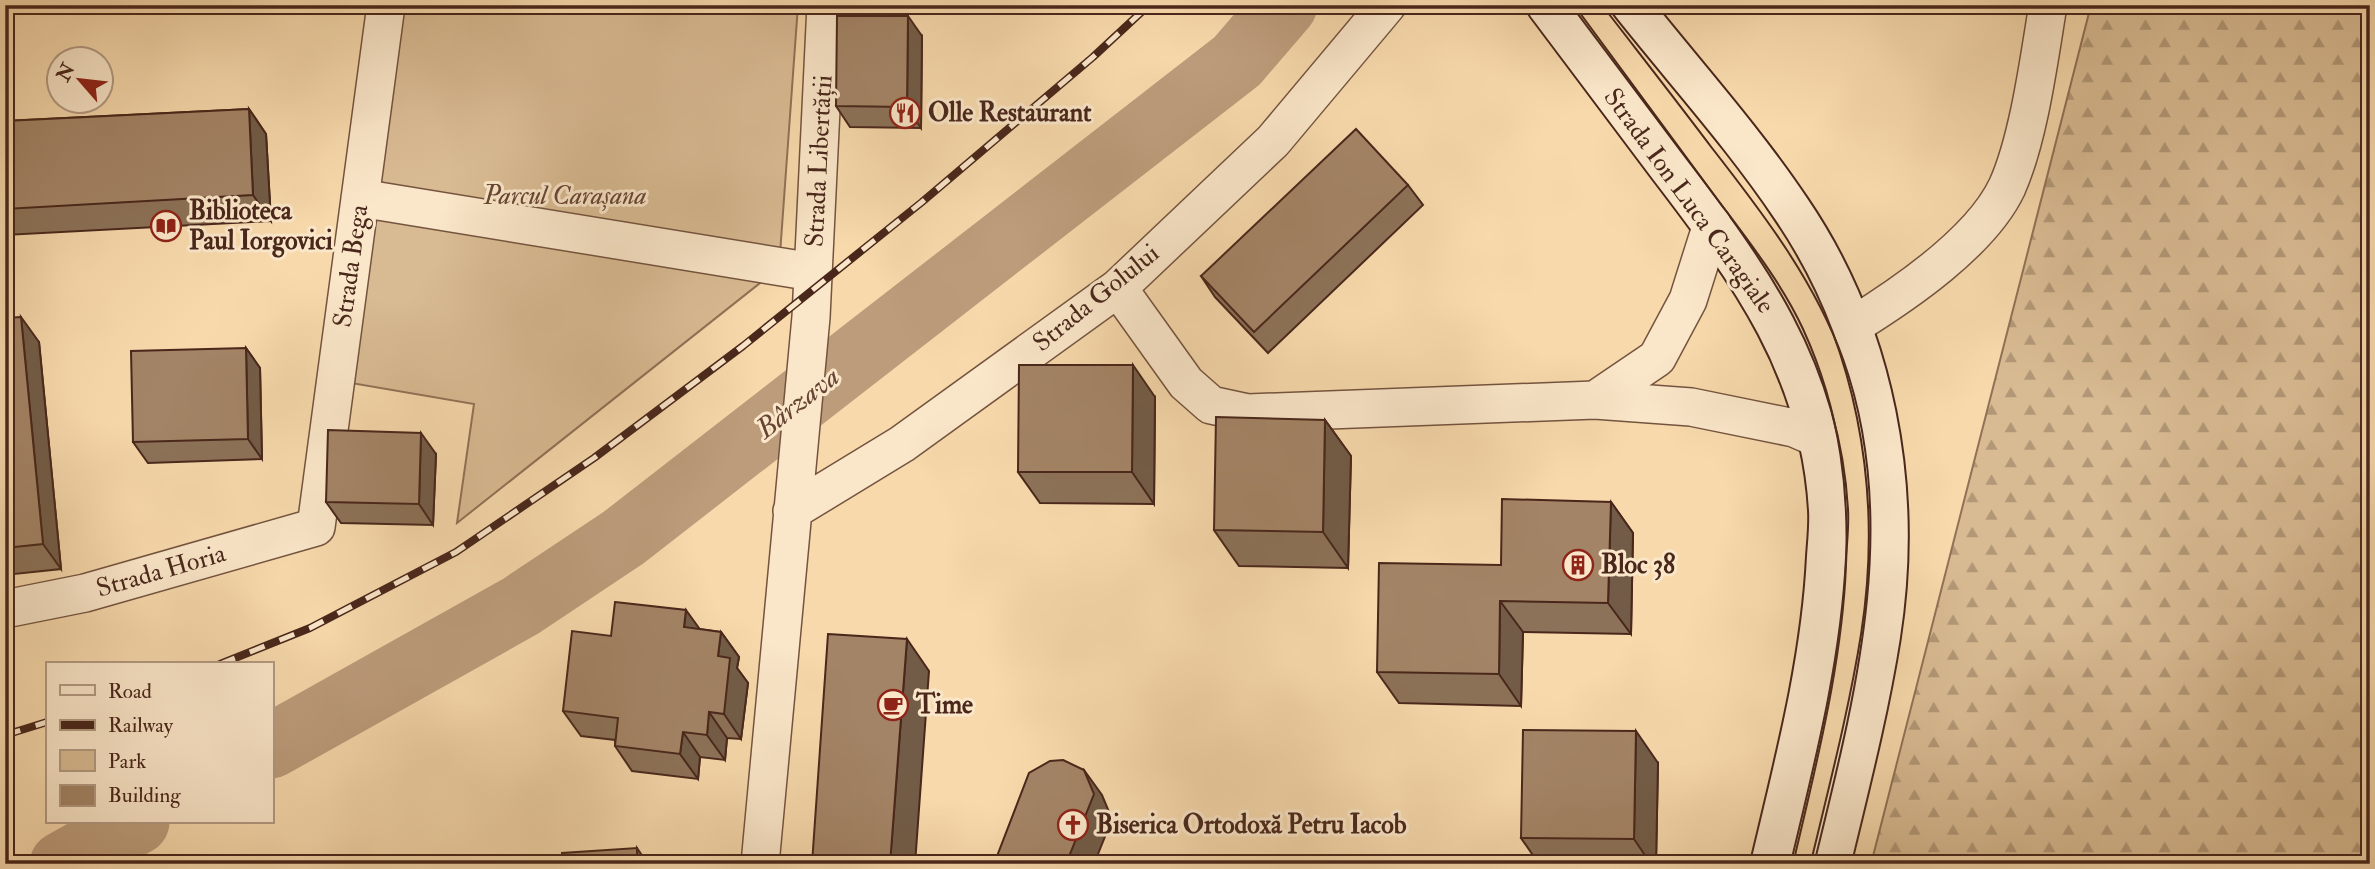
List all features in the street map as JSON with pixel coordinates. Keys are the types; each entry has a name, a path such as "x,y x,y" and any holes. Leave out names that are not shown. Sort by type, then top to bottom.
{"main road":[{"name":"Strada Ion Luca Caragiale","path":"1546,5 1712,224 1775,320 1795,363 1818,438 1828,510 1824,606 1799,744 1770,864"},
{"path":"1631,5 1793,211 1854,325 1870,376 1888,502 1888,563 1882,634 1831,864"}],"street":[{"name":"Strada Bega","path":"316,527 386,5"},
{"name":"Strada Libertății","path":"794,499 811,317 826,5"},
{"name":"Strada Golului","path":"794,499 902,444 1118,288 1273,141 1387,5"},
{"path":"1854,325 1913,288 1934,270 1988,215 2007,187 2023,132 2048,5"},
{"path":"360,198 813,272"},
{"path":"1594,400 1657,358 1688,300 1712,224"},
{"path":"1118,288 1186,383 1211,405 1248,412 1594,400 1691,407 1794,428 1818,438"},
{"path":"760,864 794,499"},
{"name":"Strada Horia","path":"5,609 85,593 316,527"}],"green space":[{"name":"Parcul Carașana","path":"399,5 798,5 779,268 457,523 474,404 351,383"},
{"path":"2091,5 2370,5 2370,864 1871,864"}],"building":[{"path":"837,16 908,16 907,107 836,106"},
{"path":"249,109 253,195 5,209 5,121"},
{"path":"1356,129 1408,185 1254,332 1201,276"},
{"path":"21,317 43,544 5,548 5,318"},
{"path":"246,348 248,439 133,442 131,351"},
{"path":"1019,365 1133,365 1132,472 1018,472"},
{"path":"1216,417 1325,420 1323,532 1214,530"},
{"path":"328,430 421,433 419,504 326,502"},
{"path":"1502,499 1611,502 1608,603 1500,601 1499,674 1377,672 1379,563 1501,565"},
{"path":"615,602 686,610 684,627 721,632 718,656 730,658 724,714 709,712 707,735 683,732 680,754 615,746 618,718 563,711 572,631 611,636"},
{"path":"828,634 907,639 890,864 812,864"},
{"path":"1523,730 1636,731 1634,839 1521,838"},
{"path":"1063,760 1084,770 1094,794 1066,864 994,864 1029,773 1050,761"},
{"path":"637,848 637,864 563,864 562,853"},
{"path":"239,855 306,857 306,864 239,864"}],"waterway":[{"name":"Bârzava","path":"273,745 521,606 623,538 1237,61 1285,5"},
{"name":"Bârzava","path":"62,864 133,824"}],"tram line":[{"path":"1574,5 1772,274 1803,329 1828,395 1842,462 1847,529 1844,595 1824,729 1793,864"},
{"path":"1602,5 1786,248 1831,330 1843,359 1860,421 1869,484 1870,548 1866,612 1844,739 1814,864"}],"railway":[{"path":"225,662 310,628 456,552 594,458 743,346 922,202 1093,57 1149,5"},
{"path":"5,735 46,722"}],"place":[{"name":"Olle Restaurant","path":"905,113"},
{"name":"Biblioteca Paul Iorgovici","path":"166,226"},
{"name":"Bloc 38","path":"1578,565"},
{"name":"Time","path":"893,705"},
{"name":"Biserica Ortodoxă Petru Iacob","path":"1073,825"}]}
